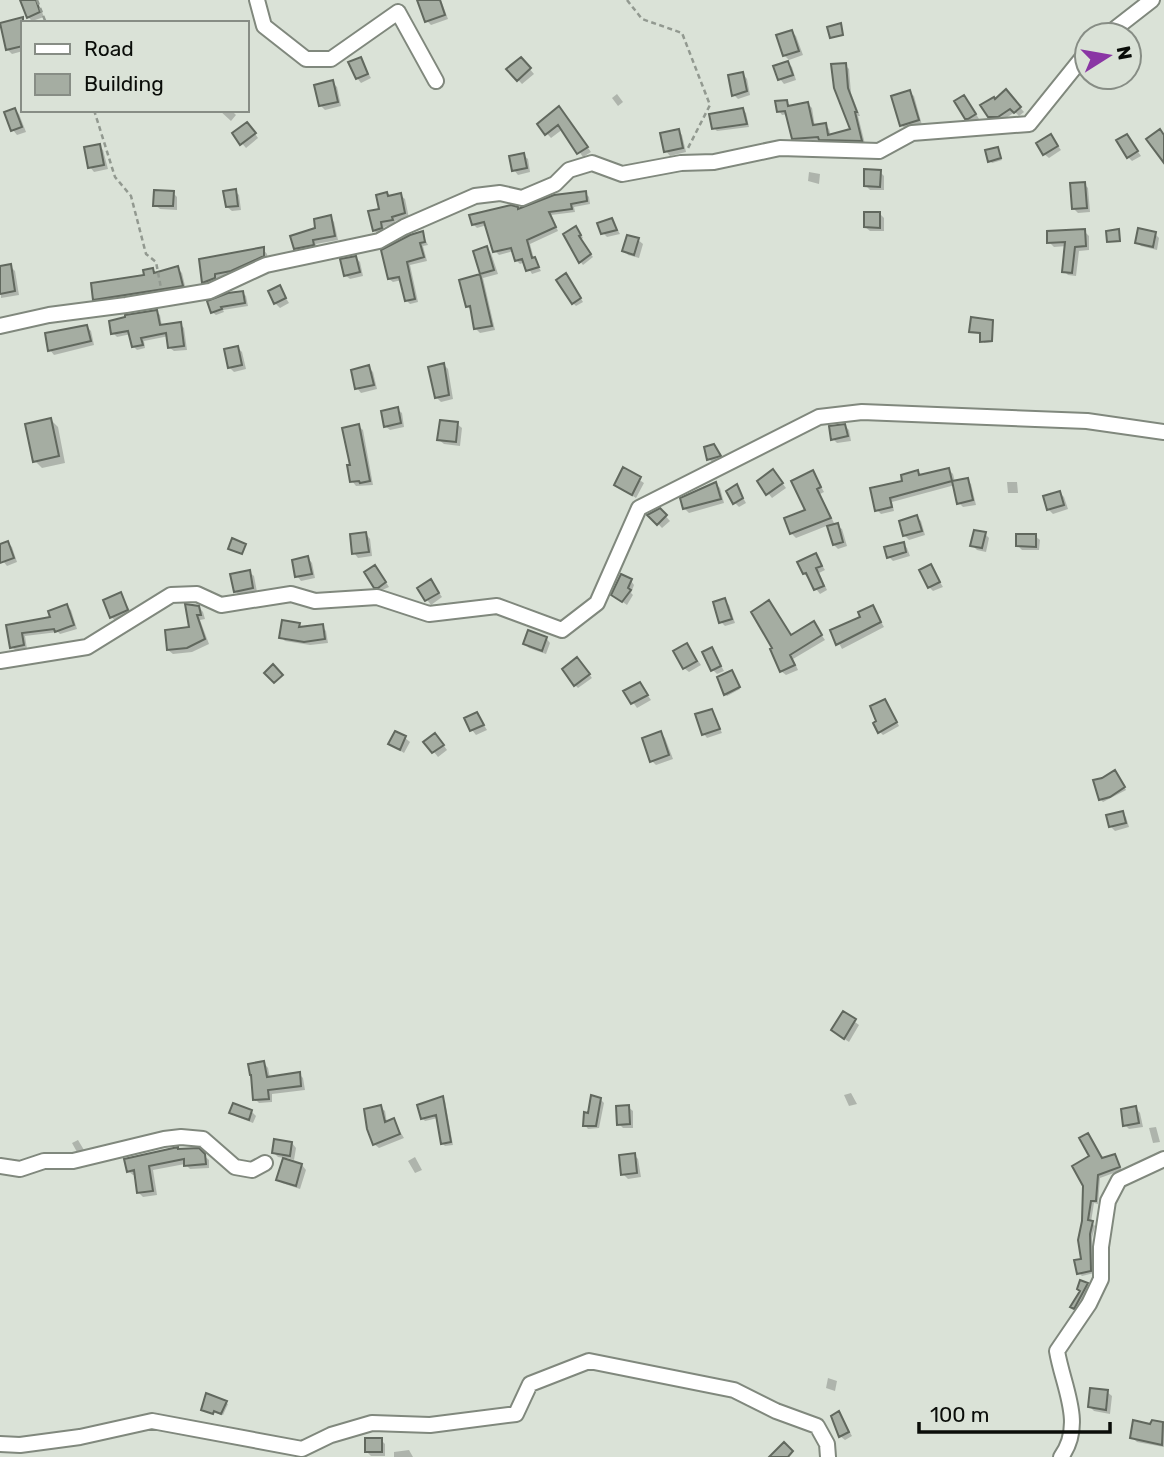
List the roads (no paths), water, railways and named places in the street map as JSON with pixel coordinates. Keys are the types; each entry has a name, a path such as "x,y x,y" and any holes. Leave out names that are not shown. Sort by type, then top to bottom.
{"street":[{"path":"257,0 264,26 306,59 331,59 397,6 436,81"},
{"path":"1125,21 1152,0"},
{"path":"0,326 49,315 210,291 266,265 379,241 475,196 500,193 522,198 555,184 569,170 592,163 622,174 681,163 714,162 780,148 879,151 912,133 1029,124 1073,69"},
{"path":"0,661 87,647 171,595 197,594 221,605 291,594 315,601 377,597 429,614 497,606 562,630 597,603 639,508 819,417 862,412 1087,421 1164,432"},
{"path":"0,1166 20,1169 44,1161 73,1161 181,1137 203,1139 235,1167 252,1170 265,1163"},
{"path":"1060,1457 1073,1433 1070,1397 1057,1351 1089,1304 1101,1279 1101,1247 1108,1201 1119,1180 1164,1159"},
{"path":"0,1444 20,1445 80,1437 152,1421 302,1449 331,1435 372,1423 430,1425 516,1415 530,1384 589,1361 734,1390 776,1411 817,1426 827,1444 828,1457"}]}
